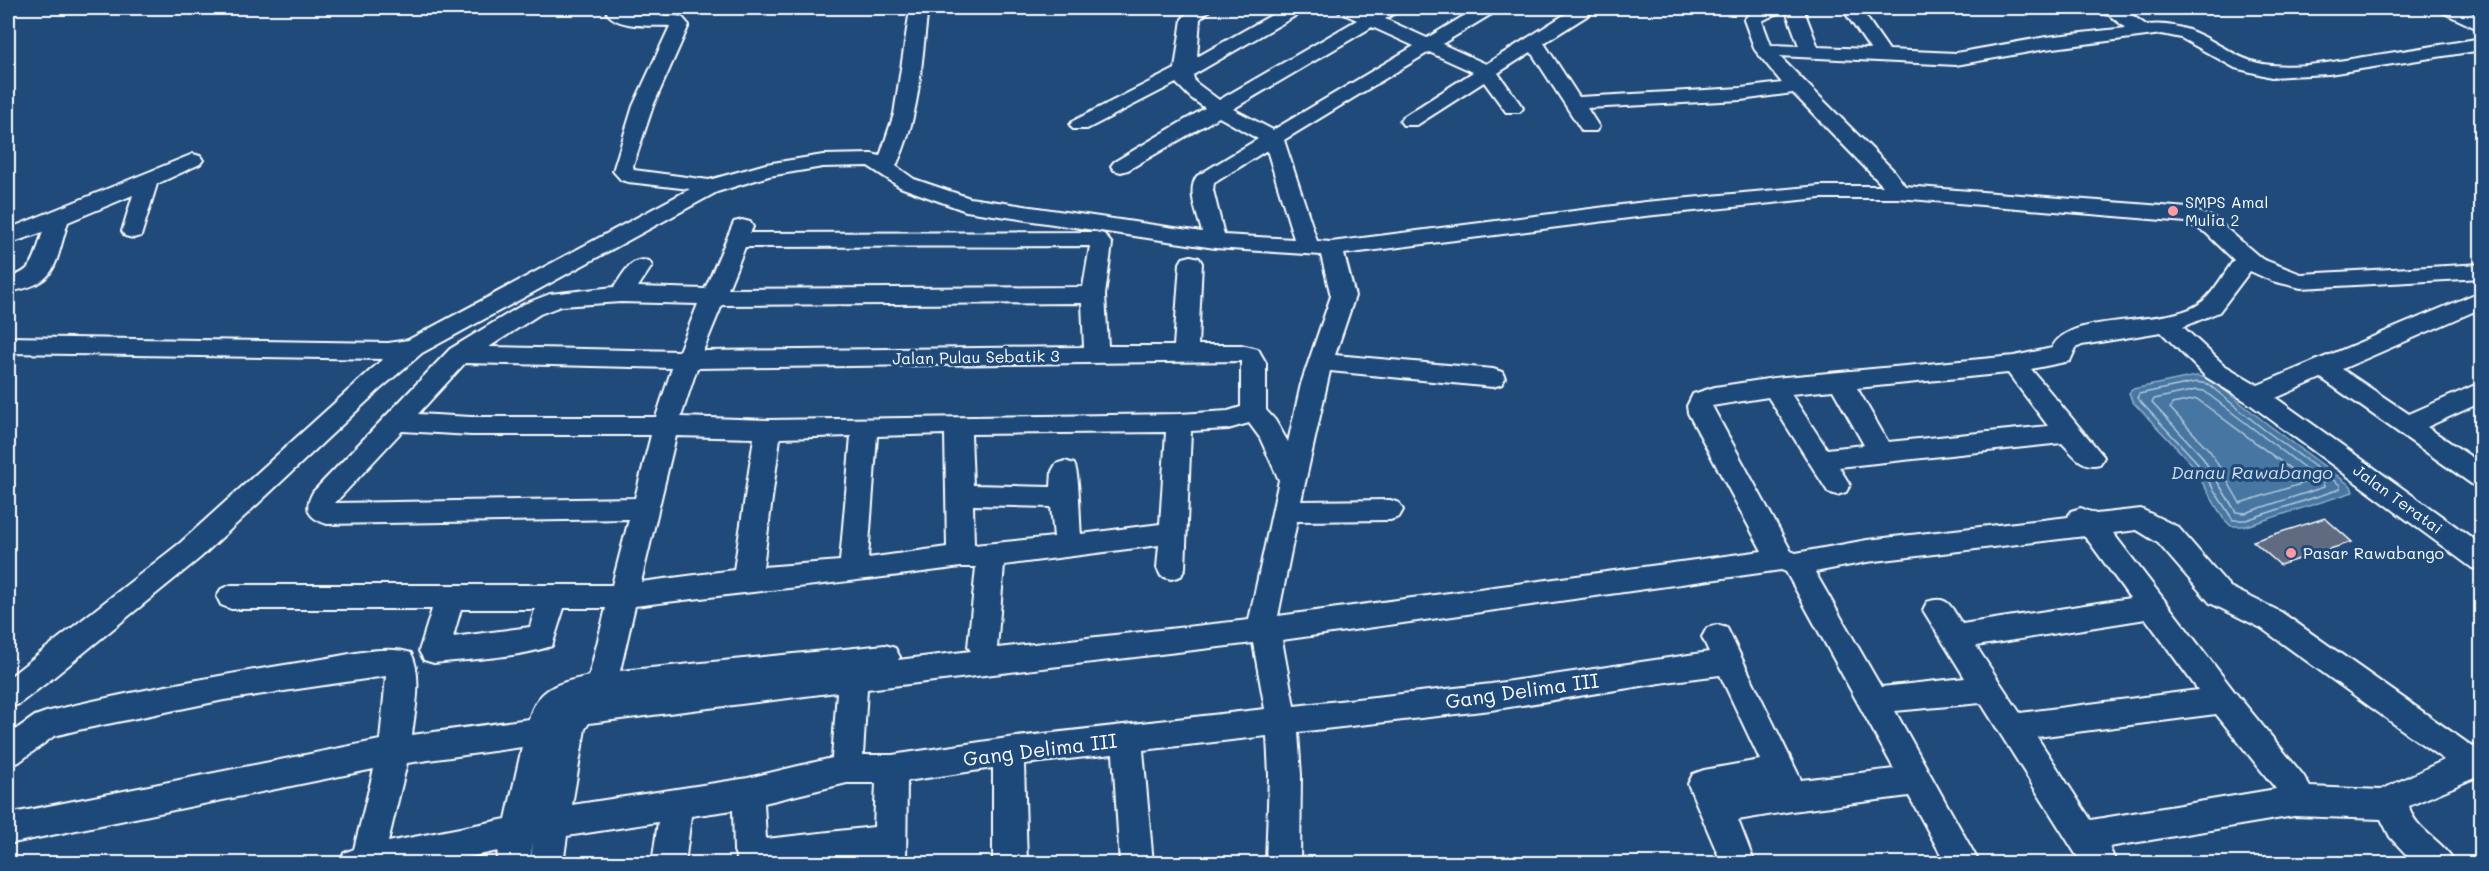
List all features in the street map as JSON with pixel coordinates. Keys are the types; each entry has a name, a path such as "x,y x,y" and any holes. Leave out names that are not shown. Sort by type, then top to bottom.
{"street":[{"path":"617,8 616,13 626,18 676,21 680,25 643,106 623,171 628,176 679,181 710,187"},
{"path":"885,167 892,156 904,109 918,16 922,8"},
{"path":"1203,8 1194,13 1191,19 1187,62 1182,78 1189,87 1219,108 1274,139 1320,249 1343,296 1313,384 1264,623 1282,721 1285,775 1283,864"},
{"path":"1080,125 1182,73 1296,8"},
{"path":"1345,8 1486,71 1513,108"},
{"path":"1121,166 1391,8"},
{"path":"1215,241 1202,183 1228,164 1274,139 1490,8"},
{"path":"1410,121 1587,8"},
{"path":"1774,8 1759,14 1753,20 1764,50 1797,87 1874,161 1898,192"},
{"path":"1794,8 1810,51"},
{"path":"1851,8 1884,56"},
{"path":"2113,8 2142,31"},
{"path":"2448,8 2481,26"},
{"path":"1764,50 1956,59 2046,43 2162,29 2179,32 2242,64 2271,70 2328,68 2481,44"},
{"path":"1534,42 1589,127"},
{"path":"1574,103 1741,94 1797,87"},
{"path":"8,695 109,618 246,500 386,370 414,347 710,187 766,170 814,162 867,159 885,167 907,183 966,204 1215,241 1320,249 1657,208 1820,192 1898,192 2188,215 2205,221 2247,259 2280,275 2301,281 2481,271"},
{"path":"8,237 58,219 148,180 165,170 193,160"},
{"path":"133,231 148,180"},
{"path":"8,285 26,281 40,272 58,219"},
{"path":"601,686 666,426 687,360 740,233 1092,238 1101,244 1093,295 1097,356"},
{"path":"1964,864 1916,781 1874,701 1783,558 1699,406 1702,400 1715,396 1774,387 2014,364 2061,355 2065,345 2075,338 2170,323 2207,310 2247,259"},
{"path":"1186,353 1191,263"},
{"path":"621,294 641,266"},
{"path":"646,508 327,514 320,510 322,499 398,422 459,355 547,302 621,294 712,297 1093,295"},
{"path":"2256,396 2323,367 2475,308"},
{"name":"Jalan Teratai","path":"2170,323 2176,336 2216,371 2256,396 2481,560"},
{"path":"8,345 388,351 414,347"},
{"name":"Jalan Pulau Sebatik 3","path":"459,355 687,360 1241,353 1251,357 1254,369 1253,413"},
{"path":"1321,362 1493,378"},
{"path":"2014,364 2068,433 2091,457"},
{"path":"2323,367 2481,478"},
{"path":"1840,380 1880,451"},
{"path":"1774,387 1838,485"},
{"path":"2408,426 2481,391"},
{"path":"398,422 471,426 666,426 768,429 1179,423 1228,420 1253,413 1270,430 1278,453 1293,481"},
{"path":"1172,568 1179,423"},
{"path":"958,425 961,556"},
{"path":"853,571 865,427"},
{"path":"747,580 768,429"},
{"path":"1821,459 2068,433"},
{"path":"1065,471 1064,497 1068,546"},
{"path":"960,495 1064,497"},
{"path":"1286,511 1390,510"},
{"path":"512,864 545,715 561,696 601,686 983,647 1264,623 1500,599 1783,558 1868,551 2091,526 2131,519 2147,521 2168,535 2220,594 2271,620 2460,754 2475,762"},
{"path":"2091,526 2223,700 2292,785 2296,792 2294,801"},
{"path":"231,597 552,598 622,596 747,580 853,571 961,556 991,556 1173,532"},
{"path":"983,647 991,556"},
{"path":"450,598 434,651 521,642 542,637 552,598"},
{"path":"1956,637 2153,606"},
{"path":"1936,610 1956,637 2101,864"},
{"path":"546,864 570,725 579,713 598,707 853,678 1264,623"},
{"name":"Gang Delima III","path":"374,862 554,823 748,793 847,769 892,769 1008,752 1491,698 1673,668 1723,650 1787,783"},
{"path":"8,752 46,725 78,717 224,687 366,665 402,662 403,692 374,862"},
{"path":"847,769 853,678"},
{"path":"1874,701 1937,693 1989,690"},
{"path":"2013,727 2223,700"},
{"path":"8,829 394,752 541,731"},
{"path":"1127,740 1137,864"},
{"path":"1008,752 1010,864"},
{"path":"2439,864 2403,828 2395,816 2393,798 2475,762"},
{"path":"748,793 750,854 752,856 889,852 892,769"},
{"path":"1739,864 1717,809 1704,784 1916,781"},
{"path":"2085,836 2294,801 2392,805"},
{"path":"668,864 677,804"}],"water":[{"name":"Danau Rawabango","path":"2196,376 2209,378 2351,486 2353,492 2246,526 2231,526 2223,518 2191,463 2132,401 2129,393 2133,389"}],"building":[{"name":"Pasar Rawabango","path":"2325,518 2352,542 2280,565 2253,541"}],"place":[{"name":"SMPS Amal Mulia 2","path":"2173,211"},
{"name":"Pasar Rawabango","path":"2291,553"}]}
